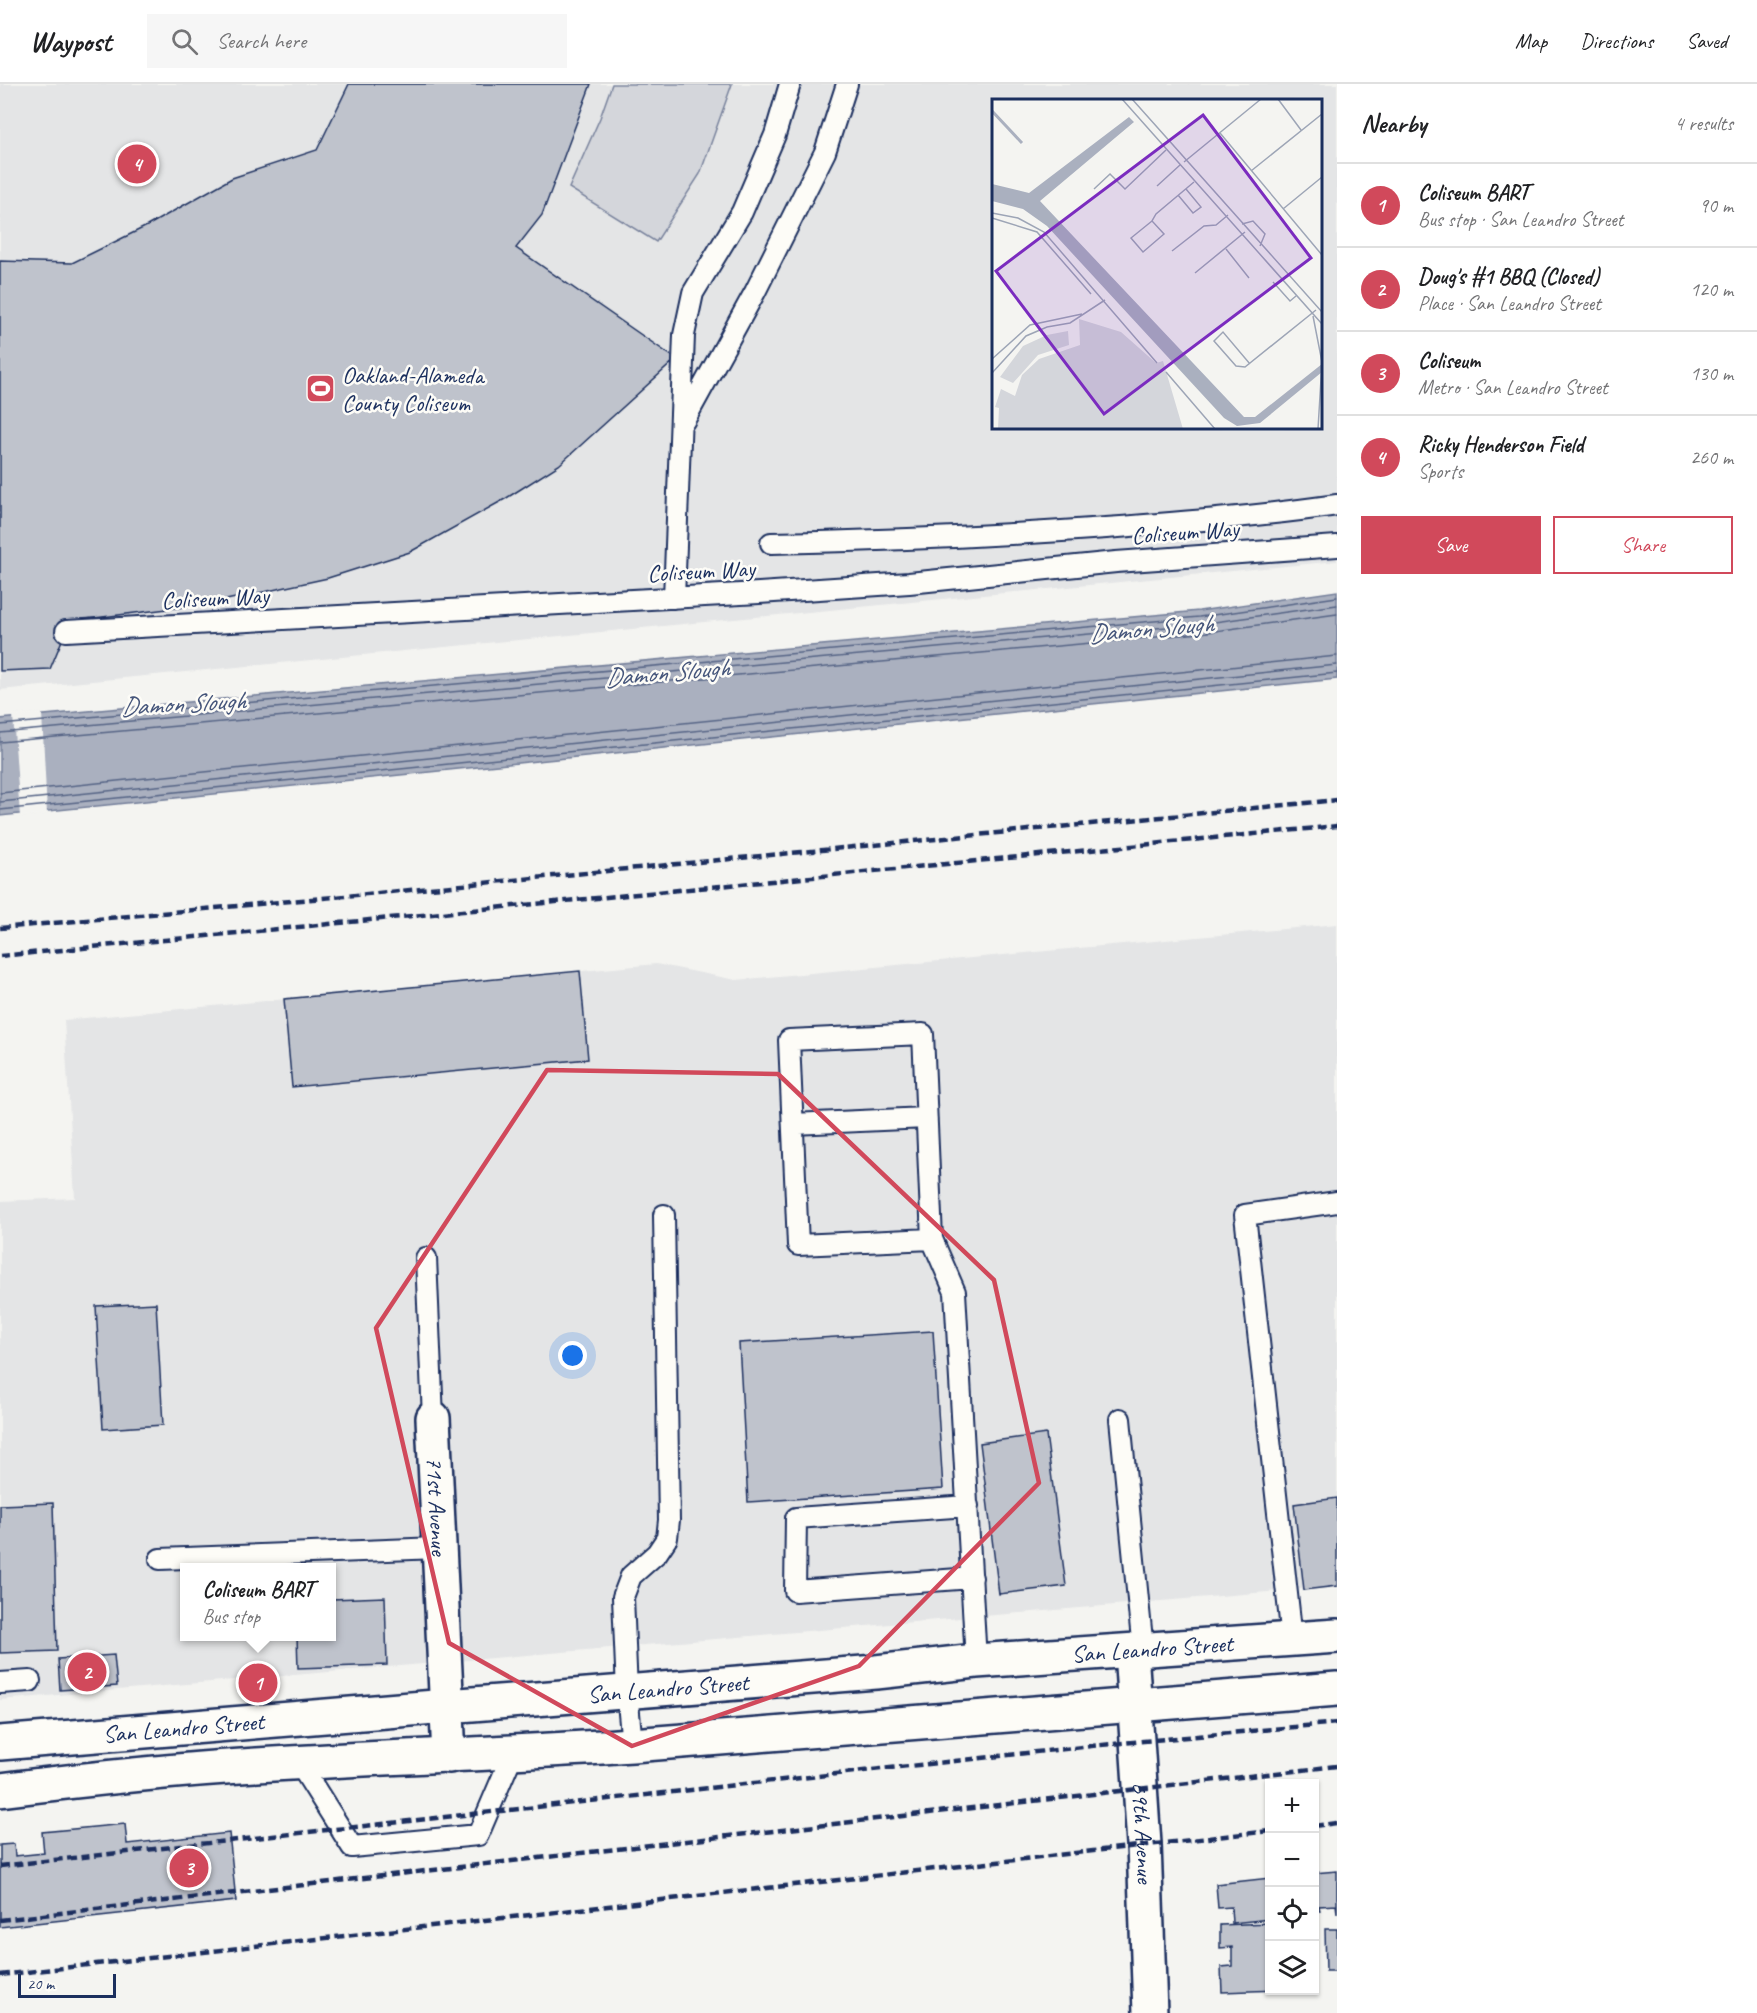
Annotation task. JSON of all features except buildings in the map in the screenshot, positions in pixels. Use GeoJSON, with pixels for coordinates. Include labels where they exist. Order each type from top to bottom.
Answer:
{"type":"FeatureCollection","features":[{"type":"Feature","properties":{"kind":"main road","name":"71st Avenue"},"geometry":{"type":"LineString","coordinates":[[433,1418],[449,1756]]}},
{"type":"Feature","properties":{"kind":"main road","name":"San Leandro Street"},"geometry":{"type":"LineString","coordinates":[[0,1743],[876,1672],[976,1661],[1337,1636]]}},
{"type":"Feature","properties":{"kind":"main road","name":"69th Avenue"},"geometry":{"type":"LineString","coordinates":[[1137,1651],[1137,1747],[1144,1845],[1150,2013]]}},
{"type":"Feature","properties":{"kind":"main road","name":"San Leandro Street"},"geometry":{"type":"LineString","coordinates":[[0,1790],[98,1779],[299,1762],[513,1753],[632,1745],[1337,1689]]}},
{"type":"Feature","properties":{"kind":"lane"},"geometry":{"type":"LineString","coordinates":[[674,598],[684,335],[693,293],[742,212],[775,135],[790,84]]}},
{"type":"Feature","properties":{"kind":"lane"},"geometry":{"type":"LineString","coordinates":[[681,425],[755,292],[825,152],[847,84]]}},
{"type":"Feature","properties":{"kind":"lane"},"geometry":{"type":"LineString","coordinates":[[771,543],[874,541],[1058,531],[1225,519],[1337,505]]}},
{"type":"Feature","properties":{"kind":"lane","name":"Coliseum Way"},"geometry":{"type":"LineString","coordinates":[[66,631],[909,583],[1116,562],[1337,546]]}},
{"type":"Feature","properties":{"kind":"lane"},"geometry":{"type":"LineString","coordinates":[[932,1239],[798,1245],[789,1040],[923,1034],[932,1239],[955,1292],[976,1661]]}},
{"type":"Feature","properties":{"kind":"lane"},"geometry":{"type":"LineString","coordinates":[[793,1124],[926,1118]]}},
{"type":"Feature","properties":{"kind":"lane"},"geometry":{"type":"LineString","coordinates":[[1292,1639],[1245,1215],[1337,1202]]}},
{"type":"Feature","properties":{"kind":"lane"},"geometry":{"type":"LineString","coordinates":[[632,1745],[623,1597],[631,1576],[657,1553],[667,1538],[669,1520],[664,1215]]}},
{"type":"Feature","properties":{"kind":"lane","name":"71st Avenue"},"geometry":{"type":"LineString","coordinates":[[426,1258],[433,1418]]}},
{"type":"Feature","properties":{"kind":"lane"},"geometry":{"type":"LineString","coordinates":[[1120,1419],[1137,1651]]}},
{"type":"Feature","properties":{"kind":"lane"},"geometry":{"type":"LineString","coordinates":[[968,1506],[796,1518],[795,1591],[972,1578]]}},
{"type":"Feature","properties":{"kind":"lane"},"geometry":{"type":"LineString","coordinates":[[160,1559],[438,1548]]}},
{"type":"Feature","properties":{"kind":"lane"},"geometry":{"type":"LineString","coordinates":[[0,1683],[30,1681]]}},
{"type":"Feature","properties":{"kind":"lane"},"geometry":{"type":"LineString","coordinates":[[299,1762],[352,1847],[478,1835],[513,1753]]}},
{"type":"Feature","properties":{"kind":"highlighted area"},"geometry":{"type":"Polygon","coordinates":[[[547,1070],[778,1074],[994,1280],[1039,1483],[859,1666],[632,1746],[449,1643],[376,1328],[547,1070]]]}},
{"type":"Feature","properties":{"kind":"shaded area"},"geometry":{"type":"Polygon","coordinates":[[[0,84],[1337,84],[1337,561],[0,690],[0,84]]]}},
{"type":"Feature","properties":{"kind":"shaded area"},"geometry":{"type":"Polygon","coordinates":[[[612,84],[732,84],[700,174],[656,242],[569,188],[600,118],[612,84]]]}},
{"type":"Feature","properties":{"kind":"shaded area"},"geometry":{"type":"Polygon","coordinates":[[[1337,924],[1337,1586],[0,1700],[0,1201],[75,1198],[64,1020],[656,964],[736,980],[1337,924]]]}},
{"type":"Feature","properties":{"kind":"water","name":"Damon Slough"},"geometry":{"type":"Polygon","coordinates":[[[1337,591],[1337,679],[0,816],[0,719],[1199,611],[1337,591]]]}},
{"type":"Feature","properties":{"kind":"pier"},"geometry":{"type":"Polygon","coordinates":[[[42,713],[47,814],[20,817],[13,715],[42,713]]]}},
{"type":"Feature","properties":{"kind":"railway"},"geometry":{"type":"LineString","coordinates":[[0,928],[1337,800]]}},
{"type":"Feature","properties":{"kind":"railway"},"geometry":{"type":"LineString","coordinates":[[0,956],[1337,826]]}},
{"type":"Feature","properties":{"kind":"railway"},"geometry":{"type":"LineString","coordinates":[[0,1866],[1091,1746],[1337,1723]]}},
{"type":"Feature","properties":{"kind":"railway"},"geometry":{"type":"LineString","coordinates":[[0,1920],[1337,1766]]}},
{"type":"Feature","properties":{"kind":"railway"},"geometry":{"type":"LineString","coordinates":[[1319,1825],[1337,1823]]}},
{"type":"Feature","properties":{"kind":"railway"},"geometry":{"type":"LineString","coordinates":[[0,1975],[1265,1832]]}},
{"type":"Feature","properties":{"kind":"place","name":"Ricky Henderson Field"},"geometry":{"type":"Point","coordinates":[137,164]}},
{"type":"Feature","properties":{"kind":"place","name":"Oakland-Alameda County Coliseum"},"geometry":{"type":"Point","coordinates":[321,389]}},
{"type":"Feature","properties":{"kind":"place","name":"Doug's #1 BBQ (Closed)"},"geometry":{"type":"Point","coordinates":[87,1672]}},
{"type":"Feature","properties":{"kind":"place","name":"Coliseum BART"},"geometry":{"type":"Point","coordinates":[258,1683]}},
{"type":"Feature","properties":{"kind":"place","name":"Coliseum"},"geometry":{"type":"Point","coordinates":[189,1868]}}]}
